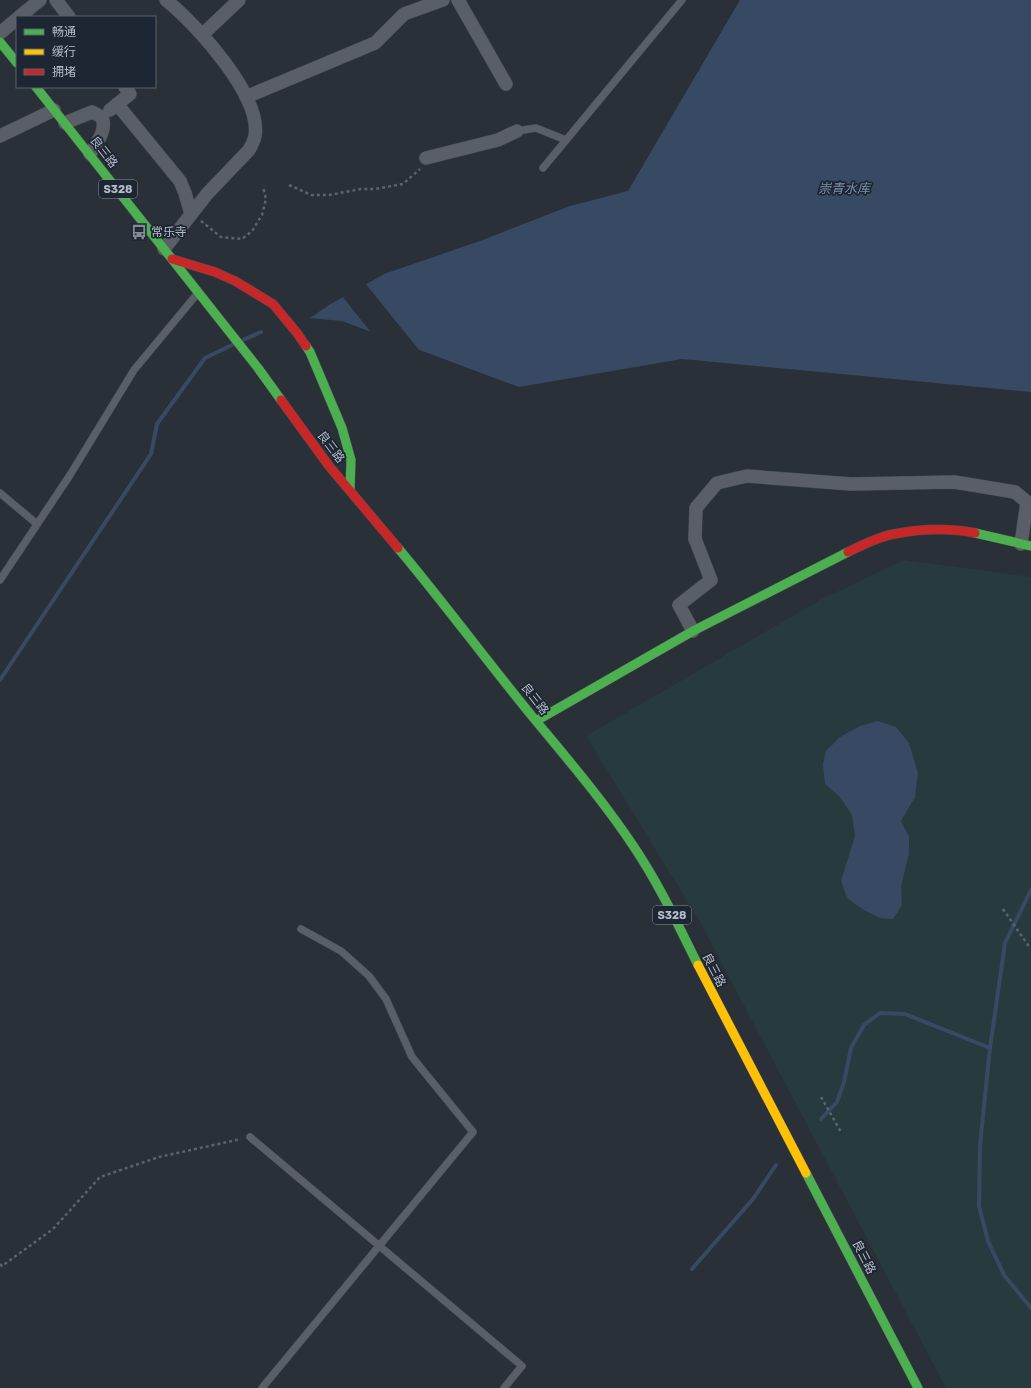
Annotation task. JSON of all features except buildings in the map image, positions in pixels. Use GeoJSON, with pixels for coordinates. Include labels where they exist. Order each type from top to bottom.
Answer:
{"type":"FeatureCollection","features":[{"type":"Feature","properties":{"kind":"main road"},"geometry":{"type":"LineString","coordinates":[[0,42],[16,62]]}},
{"type":"Feature","properties":{"kind":"main road","name":"良三路"},"geometry":{"type":"LineString","coordinates":[[44,90],[54,110],[258,368],[329,466],[428,583],[575,767],[635,848],[656,884],[918,1388]]}},
{"type":"Feature","properties":{"kind":"main road"},"geometry":{"type":"LineString","coordinates":[[168,254],[235,281],[273,304],[297,333],[310,352],[342,428],[351,460],[350,490]]}},
{"type":"Feature","properties":{"kind":"main road"},"geometry":{"type":"LineString","coordinates":[[536,720],[693,631],[856,548],[893,534],[927,530],[964,531],[1026,545]]}},
{"type":"Feature","properties":{"kind":"street"},"geometry":{"type":"LineString","coordinates":[[20,16],[40,0]]}},
{"type":"Feature","properties":{"kind":"street"},"geometry":{"type":"LineString","coordinates":[[56,0],[68,16]]}},
{"type":"Feature","properties":{"kind":"street"},"geometry":{"type":"LineString","coordinates":[[166,0],[202,35],[229,68],[251,107],[254,117],[255,135],[253,144],[249,150],[207,194],[191,214],[168,254]]}},
{"type":"Feature","properties":{"kind":"street"},"geometry":{"type":"LineString","coordinates":[[202,35],[239,0]]}},
{"type":"Feature","properties":{"kind":"street"},"geometry":{"type":"LineString","coordinates":[[246,97],[375,43],[404,14],[443,0]]}},
{"type":"Feature","properties":{"kind":"street"},"geometry":{"type":"LineString","coordinates":[[458,0],[506,84]]}},
{"type":"Feature","properties":{"kind":"street"},"geometry":{"type":"LineString","coordinates":[[0,33],[16,20]]}},
{"type":"Feature","properties":{"kind":"street"},"geometry":{"type":"LineString","coordinates":[[102,116],[130,94],[126,88]]}},
{"type":"Feature","properties":{"kind":"street"},"geometry":{"type":"LineString","coordinates":[[117,104],[180,182],[191,214]]}},
{"type":"Feature","properties":{"kind":"street"},"geometry":{"type":"LineString","coordinates":[[0,136],[54,110]]}},
{"type":"Feature","properties":{"kind":"street"},"geometry":{"type":"LineString","coordinates":[[65,123],[92,112],[102,116]]}},
{"type":"Feature","properties":{"kind":"street"},"geometry":{"type":"LineString","coordinates":[[90,154],[102,133],[102,116]]}},
{"type":"Feature","properties":{"kind":"street"},"geometry":{"type":"LineString","coordinates":[[426,158],[498,140],[517,131]]}},
{"type":"Feature","properties":{"kind":"street"},"geometry":{"type":"LineString","coordinates":[[693,631],[679,605],[711,580],[694,539],[696,508],[717,483],[747,476],[851,484],[954,482],[1015,492],[1027,502],[1026,545]]}},
{"type":"Feature","properties":{"kind":"lane"},"geometry":{"type":"LineString","coordinates":[[543,168],[682,0]]}},
{"type":"Feature","properties":{"kind":"lane"},"geometry":{"type":"LineString","coordinates":[[517,131],[536,128],[566,140]]}},
{"type":"Feature","properties":{"kind":"lane"},"geometry":{"type":"LineString","coordinates":[[0,580],[70,475],[134,370],[198,292]]}},
{"type":"Feature","properties":{"kind":"lane"},"geometry":{"type":"LineString","coordinates":[[0,493],[37,524]]}},
{"type":"Feature","properties":{"kind":"lane"},"geometry":{"type":"LineString","coordinates":[[262,1388],[473,1132],[412,1056],[386,999],[369,976],[341,951],[301,929]]}},
{"type":"Feature","properties":{"kind":"lane"},"geometry":{"type":"LineString","coordinates":[[250,1137],[522,1366],[504,1388]]}},
{"type":"Feature","properties":{"kind":"path"},"geometry":{"type":"LineString","coordinates":[[289,185],[311,195],[329,195],[361,189],[375,189],[403,184],[420,170],[426,158]]}},
{"type":"Feature","properties":{"kind":"path"},"geometry":{"type":"LineString","coordinates":[[191,214],[221,237],[242,239],[252,231],[262,215],[266,199],[263,188]]}},
{"type":"Feature","properties":{"kind":"path"},"geometry":{"type":"LineString","coordinates":[[1003,910],[1030,948]]}},
{"type":"Feature","properties":{"kind":"path"},"geometry":{"type":"LineString","coordinates":[[821,1097],[841,1132]]}},
{"type":"Feature","properties":{"kind":"path"},"geometry":{"type":"LineString","coordinates":[[0,1264],[2,1266],[53,1229],[100,1177],[159,1157],[250,1137]]}},
{"type":"Feature","properties":{"kind":"green space"},"geometry":{"type":"Polygon","coordinates":[[[904,560],[1031,577],[1031,1388],[946,1388],[700,922],[586,736],[820,600],[904,560]]]}},
{"type":"Feature","properties":{"kind":"water","name":"崇青水库"},"geometry":{"type":"Polygon","coordinates":[[[740,0],[1031,0],[1031,392],[682,359],[519,387],[342,321],[310,318],[329,305],[384,274],[480,241],[570,206],[628,191],[740,0]]]}},
{"type":"Feature","properties":{"kind":"water"},"geometry":{"type":"Polygon","coordinates":[[[878,721],[896,727],[909,743],[918,773],[915,797],[901,821],[909,837],[909,854],[901,886],[902,905],[893,919],[880,918],[862,909],[847,898],[841,881],[855,836],[852,815],[839,796],[825,784],[823,764],[826,751],[840,737],[860,726],[878,721]]]}},
{"type":"Feature","properties":{"kind":"pier"},"geometry":{"type":"Polygon","coordinates":[[[365,283],[419,350],[417,351],[373,335],[342,296],[365,283]]]}},
{"type":"Feature","properties":{"kind":"waterway"},"geometry":{"type":"LineString","coordinates":[[243,340],[261,332]]}},
{"type":"Feature","properties":{"kind":"waterway"},"geometry":{"type":"LineString","coordinates":[[0,680],[151,454],[157,424],[205,358],[232,345]]}},
{"type":"Feature","properties":{"kind":"waterway"},"geometry":{"type":"LineString","coordinates":[[1031,890],[1005,943],[990,1048],[980,1145],[979,1206],[988,1241],[1004,1275],[1031,1308]]}},
{"type":"Feature","properties":{"kind":"waterway"},"geometry":{"type":"LineString","coordinates":[[821,1119],[837,1102],[844,1082],[851,1048],[864,1025],[880,1013],[905,1014],[990,1048]]}},
{"type":"Feature","properties":{"kind":"waterway"},"geometry":{"type":"LineString","coordinates":[[692,1269],[753,1199],[776,1165]]}},
{"type":"Feature","properties":{"kind":"traffic: fast"},"geometry":{"type":"LineString","coordinates":[[0,42],[16,62]]}},
{"type":"Feature","properties":{"kind":"traffic: fast"},"geometry":{"type":"LineString","coordinates":[[37,88],[258,368],[281,400]]}},
{"type":"Feature","properties":{"kind":"traffic: fast"},"geometry":{"type":"LineString","coordinates":[[306,346],[310,352],[342,428],[351,460],[350,490]]}},
{"type":"Feature","properties":{"kind":"traffic: fast"},"geometry":{"type":"LineString","coordinates":[[975,533],[1031,546]]}},
{"type":"Feature","properties":{"kind":"traffic: fast"},"geometry":{"type":"LineString","coordinates":[[398,548],[587,783],[623,831],[660,890],[698,965]]}},
{"type":"Feature","properties":{"kind":"traffic: fast"},"geometry":{"type":"LineString","coordinates":[[536,721],[693,631],[848,552]]}},
{"type":"Feature","properties":{"kind":"traffic: fast"},"geometry":{"type":"LineString","coordinates":[[806,1173],[918,1388]]}},
{"type":"Feature","properties":{"kind":"traffic: slow"},"geometry":{"type":"LineString","coordinates":[[698,965],[806,1173]]}},
{"type":"Feature","properties":{"kind":"traffic: jam"},"geometry":{"type":"LineString","coordinates":[[172,259],[215,272],[235,281],[273,304],[306,346]]}},
{"type":"Feature","properties":{"kind":"traffic: jam"},"geometry":{"type":"LineString","coordinates":[[281,400],[329,466],[398,548]]}},
{"type":"Feature","properties":{"kind":"traffic: jam"},"geometry":{"type":"LineString","coordinates":[[848,552],[883,537],[904,532],[945,530],[975,533]]}},
{"type":"Feature","properties":{"kind":"place","name":"常乐寺"},"geometry":{"type":"Point","coordinates":[139,232]}}]}
